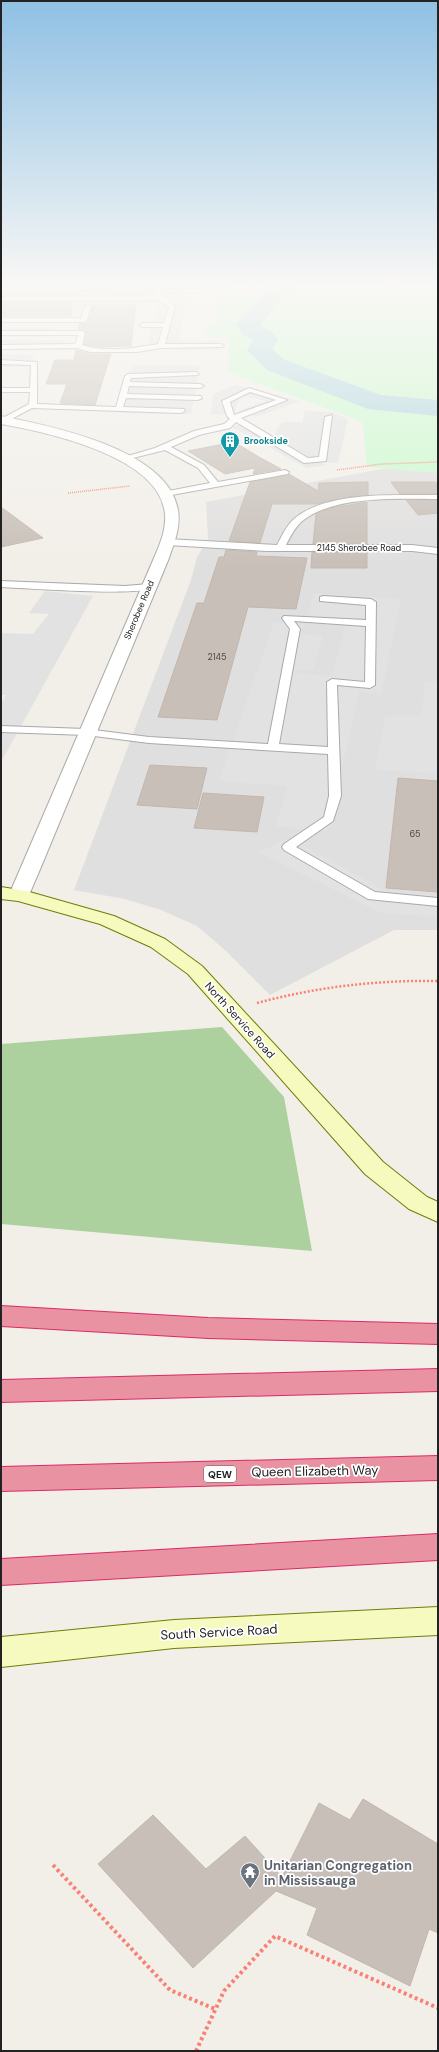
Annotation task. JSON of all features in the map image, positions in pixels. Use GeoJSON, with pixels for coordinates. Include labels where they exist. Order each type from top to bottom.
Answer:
{"type":"FeatureCollection","features":[{"type":"Feature","properties":{"kind":"highway"},"geometry":{"type":"LineString","coordinates":[[1,1316],[208,1328],[438,1334]]}},
{"type":"Feature","properties":{"kind":"highway"},"geometry":{"type":"LineString","coordinates":[[1,1391],[438,1380]]}},
{"type":"Feature","properties":{"kind":"highway","name":"Queen Elizabeth Way"},"geometry":{"type":"LineString","coordinates":[[1,1479],[438,1468]]}},
{"type":"Feature","properties":{"kind":"highway"},"geometry":{"type":"LineString","coordinates":[[1,1572],[438,1547]]}},
{"type":"Feature","properties":{"kind":"street","name":"Sherobee Road"},"geometry":{"type":"LineString","coordinates":[[3,420],[63,434],[105,448],[125,458],[157,480],[166,494],[173,513],[172,527],[149,587],[86,732],[10,894]]}},
{"type":"Feature","properties":{"kind":"street","name":"North Service Road"},"geometry":{"type":"LineString","coordinates":[[10,894],[107,920],[158,943],[195,970],[374,1168],[418,1203],[438,1214]]}},
{"type":"Feature","properties":{"kind":"street","name":"South Service Road"},"geometry":{"type":"LineString","coordinates":[[1,1652],[174,1634],[438,1621]]}},
{"type":"Feature","properties":{"kind":"lane"},"geometry":{"type":"LineString","coordinates":[[3,420],[33,405],[34,379]]}},
{"type":"Feature","properties":{"kind":"lane"},"geometry":{"type":"LineString","coordinates":[[119,409],[127,379]]}},
{"type":"Feature","properties":{"kind":"lane"},"geometry":{"type":"LineString","coordinates":[[126,384],[200,386]]}},
{"type":"Feature","properties":{"kind":"lane"},"geometry":{"type":"LineString","coordinates":[[1,390],[33,390]]}},
{"type":"Feature","properties":{"kind":"lane"},"geometry":{"type":"LineString","coordinates":[[125,458],[164,447],[198,433],[227,426],[235,418],[283,400],[249,390],[226,401],[231,416],[235,418],[307,461],[323,459],[329,417]]}},
{"type":"Feature","properties":{"kind":"lane"},"geometry":{"type":"LineString","coordinates":[[123,396],[198,398]]}},
{"type":"Feature","properties":{"kind":"lane"},"geometry":{"type":"LineString","coordinates":[[30,406],[181,411]]}},
{"type":"Feature","properties":{"kind":"lane"},"geometry":{"type":"LineString","coordinates":[[164,447],[205,468],[212,477],[215,486]]}},
{"type":"Feature","properties":{"kind":"lane"},"geometry":{"type":"LineString","coordinates":[[166,494],[285,472]]}},
{"type":"Feature","properties":{"kind":"lane"},"geometry":{"type":"LineString","coordinates":[[280,548],[290,528],[312,511],[362,499],[438,497]]}},
{"type":"Feature","properties":{"kind":"lane","name":"2145 Sherobee Road"},"geometry":{"type":"LineString","coordinates":[[167,542],[280,548],[412,548],[438,551]]}},
{"type":"Feature","properties":{"kind":"lane"},"geometry":{"type":"LineString","coordinates":[[1,584],[125,589],[149,587]]}},
{"type":"Feature","properties":{"kind":"lane"},"geometry":{"type":"LineString","coordinates":[[323,599],[371,602],[370,685],[332,682],[335,796],[329,819],[288,847],[372,896],[438,902]]}},
{"type":"Feature","properties":{"kind":"lane"},"geometry":{"type":"LineString","coordinates":[[273,747],[295,629],[287,618],[371,623]]}},
{"type":"Feature","properties":{"kind":"lane"},"geometry":{"type":"LineString","coordinates":[[1,729],[86,732],[148,740],[334,751]]}},
{"type":"Feature","properties":{"kind":"path"},"geometry":{"type":"LineString","coordinates":[[68,493],[132,486]]}},
{"type":"Feature","properties":{"kind":"path"},"geometry":{"type":"LineString","coordinates":[[231,1011],[299,991],[346,983],[390,979],[438,981]]}},
{"type":"Feature","properties":{"kind":"path"},"geometry":{"type":"LineString","coordinates":[[53,1865],[170,1990],[215,2009]]}},
{"type":"Feature","properties":{"kind":"path"},"geometry":{"type":"LineString","coordinates":[[196,2051],[224,1991],[275,1936],[438,2008]]}},
{"type":"Feature","properties":{"kind":"shaded area"},"geometry":{"type":"Polygon","coordinates":[[[129,379],[198,379],[191,414],[119,413],[129,379]]]}},
{"type":"Feature","properties":{"kind":"shaded area"},"geometry":{"type":"Polygon","coordinates":[[[236,385],[300,401],[256,417],[238,411],[266,401],[241,395],[234,414],[211,415],[213,394],[236,385]]]}},
{"type":"Feature","properties":{"kind":"shaded area"},"geometry":{"type":"Polygon","coordinates":[[[305,411],[332,412],[348,419],[338,463],[321,462],[326,465],[307,468],[230,426],[251,423],[273,437],[282,422],[302,422],[305,411]]]}},
{"type":"Feature","properties":{"kind":"shaded area"},"geometry":{"type":"Polygon","coordinates":[[[438,466],[438,930],[394,930],[270,995],[226,951],[197,926],[161,910],[125,899],[74,890],[191,580],[197,557],[208,539],[206,502],[392,467],[438,466]]]}},
{"type":"Feature","properties":{"kind":"shaded area"},"geometry":{"type":"Polygon","coordinates":[[[45,591],[93,596],[1,762],[1,704],[6,695],[1,695],[1,633],[33,634],[49,614],[29,613],[45,591]]]}},
{"type":"Feature","properties":{"kind":"shaded area"},"geometry":{"type":"Polygon","coordinates":[[[314,593],[401,599],[381,694],[359,692],[328,831],[276,826],[287,786],[219,781],[274,622],[304,624],[301,634],[323,636],[313,670],[298,669],[296,673],[332,676],[346,624],[306,621],[314,593]]]}},
{"type":"Feature","properties":{"kind":"shaded area"},"geometry":{"type":"Polygon","coordinates":[[[425,681],[438,682],[438,773],[375,770],[385,716],[422,715],[425,681]]]}},
{"type":"Feature","properties":{"kind":"shaded area"},"geometry":{"type":"Polygon","coordinates":[[[289,838],[388,892],[438,896],[438,917],[381,913],[258,852],[289,838]]]}},
{"type":"Feature","properties":{"kind":"green space"},"geometry":{"type":"Polygon","coordinates":[[[246,379],[438,379],[438,473],[367,467],[363,422],[246,379]]]}},
{"type":"Feature","properties":{"kind":"green space"},"geometry":{"type":"Polygon","coordinates":[[[222,1027],[284,1097],[312,1251],[1,1224],[1,1044],[222,1027]]]}},
{"type":"Feature","properties":{"kind":"building"},"geometry":{"type":"Polygon","coordinates":[[[48,379],[103,379],[95,405],[60,403],[67,384],[46,384],[48,379]]]}},
{"type":"Feature","properties":{"kind":"building","name":"Brookside"},"geometry":{"type":"Polygon","coordinates":[[[234,442],[281,469],[253,474],[255,468],[225,474],[188,451],[234,442]]]}},
{"type":"Feature","properties":{"kind":"building"},"geometry":{"type":"Polygon","coordinates":[[[289,474],[318,491],[319,483],[368,482],[368,495],[347,497],[317,504],[272,504],[260,543],[229,541],[250,482],[289,474]]]}},
{"type":"Feature","properties":{"kind":"building"},"geometry":{"type":"Polygon","coordinates":[[[391,482],[438,483],[438,494],[400,494],[391,482]]]}},
{"type":"Feature","properties":{"kind":"building"},"geometry":{"type":"Polygon","coordinates":[[[406,500],[438,500],[438,513],[418,515],[406,500]]]}},
{"type":"Feature","properties":{"kind":"building"},"geometry":{"type":"Polygon","coordinates":[[[367,502],[367,544],[313,544],[316,514],[330,508],[367,502]]]}},
{"type":"Feature","properties":{"kind":"building"},"geometry":{"type":"Polygon","coordinates":[[[1,507],[43,538],[1,547],[1,507]]]}},
{"type":"Feature","properties":{"kind":"building"},"geometry":{"type":"Polygon","coordinates":[[[226,550],[257,552],[256,556],[307,558],[296,609],[248,607],[217,720],[158,717],[197,603],[204,603],[219,557],[224,557],[226,550]]]}},
{"type":"Feature","properties":{"kind":"building"},"geometry":{"type":"Polygon","coordinates":[[[312,552],[367,552],[367,568],[311,568],[312,552]]]}},
{"type":"Feature","properties":{"kind":"building"},"geometry":{"type":"Polygon","coordinates":[[[150,765],[207,768],[197,809],[137,805],[150,765]]]}},
{"type":"Feature","properties":{"kind":"building"},"geometry":{"type":"Polygon","coordinates":[[[398,778],[438,781],[438,892],[386,888],[398,778]]]}},
{"type":"Feature","properties":{"kind":"building"},"geometry":{"type":"Polygon","coordinates":[[[203,793],[264,797],[257,832],[194,828],[203,793]]]}},
{"type":"Feature","properties":{"kind":"building"},"geometry":{"type":"Polygon","coordinates":[[[363,1799],[438,1844],[438,1933],[429,1929],[410,1986],[307,1935],[317,1908],[276,1891],[193,1968],[98,1864],[153,1815],[206,1869],[245,1836],[282,1877],[319,1803],[350,1820],[363,1799]]]}},
{"type":"Feature","properties":{"kind":"waterway"},"geometry":{"type":"LineString","coordinates":[[313,379],[377,403],[438,408]]}},
{"type":"Feature","properties":{"kind":"place","name":"Brookside"},"geometry":{"type":"Point","coordinates":[230,458]}},
{"type":"Feature","properties":{"kind":"place","name":"Unitarian Congregation in Mississauga"},"geometry":{"type":"Point","coordinates":[250,1889]}}]}
